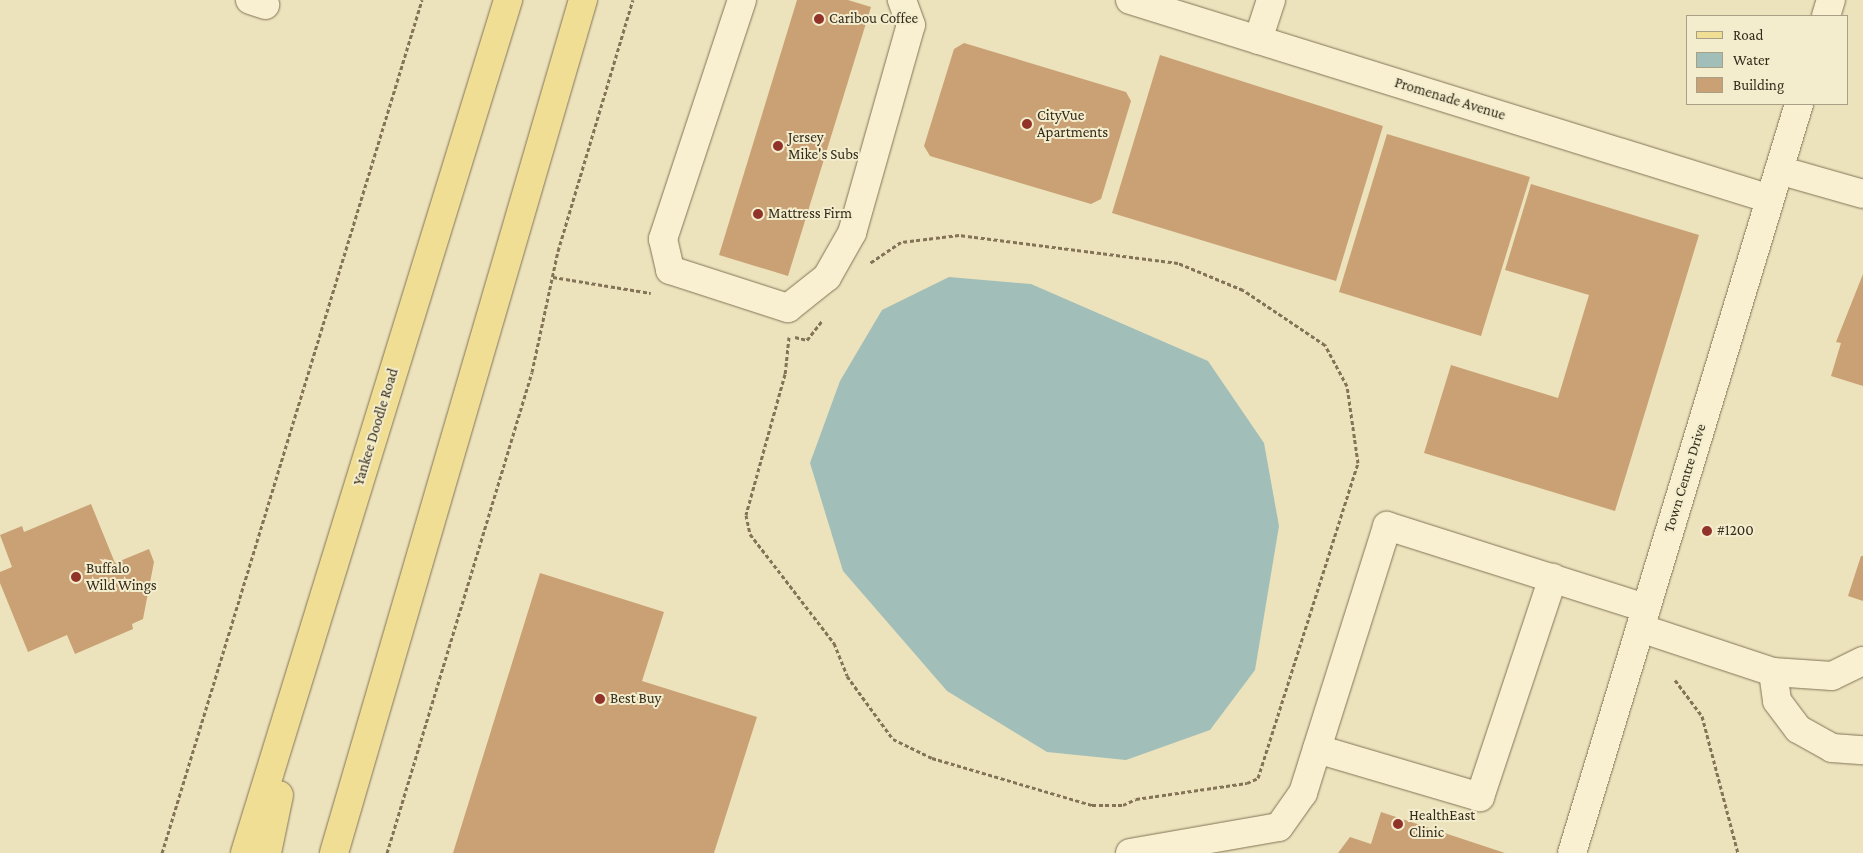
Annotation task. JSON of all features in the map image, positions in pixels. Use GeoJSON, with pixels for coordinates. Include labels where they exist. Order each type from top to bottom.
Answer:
{"type":"FeatureCollection","features":[{"type":"Feature","properties":{"kind":"main road","name":"Yankee Doodle Road"},"geometry":{"type":"LineString","coordinates":[[245,853],[508,0]]}},
{"type":"Feature","properties":{"kind":"main road"},"geometry":{"type":"LineString","coordinates":[[334,853],[583,0]]}},
{"type":"Feature","properties":{"kind":"main road"},"geometry":{"type":"LineString","coordinates":[[267,853],[313,632]]}},
{"type":"Feature","properties":{"kind":"street"},"geometry":{"type":"LineString","coordinates":[[742,0],[663,239],[670,270],[788,308],[827,277],[852,233],[911,25],[902,0]]}},
{"type":"Feature","properties":{"kind":"street","name":"Promenade Avenue"},"geometry":{"type":"LineString","coordinates":[[1130,0],[1770,199]]}},
{"type":"Feature","properties":{"kind":"street"},"geometry":{"type":"LineString","coordinates":[[1258,40],[1271,0]]}},
{"type":"Feature","properties":{"kind":"street"},"geometry":{"type":"LineString","coordinates":[[1826,15],[1831,0]]}},
{"type":"Feature","properties":{"kind":"street","name":"Town Centre Drive"},"geometry":{"type":"LineString","coordinates":[[1572,853],[1799,105]]}},
{"type":"Feature","properties":{"kind":"street"},"geometry":{"type":"LineString","coordinates":[[1779,170],[1863,194]]}},
{"type":"Feature","properties":{"kind":"street"},"geometry":{"type":"LineString","coordinates":[[1130,853],[1279,827],[1303,793],[1388,526],[1554,578],[1772,672],[1832,676],[1863,661]]}},
{"type":"Feature","properties":{"kind":"street"},"geometry":{"type":"LineString","coordinates":[[1317,749],[1480,797],[1554,578]]}},
{"type":"Feature","properties":{"kind":"street"},"geometry":{"type":"LineString","coordinates":[[1772,672],[1777,701],[1798,728],[1832,748],[1863,750]]}},
{"type":"Feature","properties":{"kind":"path"},"geometry":{"type":"LineString","coordinates":[[162,853],[422,0]]}},
{"type":"Feature","properties":{"kind":"path"},"geometry":{"type":"LineString","coordinates":[[387,853],[529,381],[553,277],[633,0]]}},
{"type":"Feature","properties":{"kind":"path"},"geometry":{"type":"LineString","coordinates":[[788,334],[785,374],[746,515],[750,534],[834,643],[862,699],[893,739],[932,758],[1092,805],[1123,805],[1136,799],[1248,783],[1258,778],[1358,463],[1347,386],[1325,345],[1243,290],[1178,263],[959,235],[901,242],[866,268]]}},
{"type":"Feature","properties":{"kind":"path"},"geometry":{"type":"LineString","coordinates":[[553,277],[659,294]]}},
{"type":"Feature","properties":{"kind":"path"},"geometry":{"type":"LineString","coordinates":[[779,331],[807,340],[828,313]]}},
{"type":"Feature","properties":{"kind":"path"},"geometry":{"type":"LineString","coordinates":[[1675,680],[1702,716],[1738,853]]}},
{"type":"Feature","properties":{"kind":"water"},"geometry":{"type":"Polygon","coordinates":[[[949,277],[1031,284],[1208,361],[1264,443],[1279,526],[1255,670],[1210,730],[1126,760],[1047,752],[947,691],[843,571],[810,463],[840,381],[882,310],[949,277]]]}},
{"type":"Feature","properties":{"kind":"building"},"geometry":{"type":"Polygon","coordinates":[[[797,0],[848,0],[871,7],[788,276],[719,255],[797,0]]]}},
{"type":"Feature","properties":{"kind":"building","name":"CityVue Apartments"},"geometry":{"type":"Polygon","coordinates":[[[964,43],[1126,92],[1131,101],[1101,199],[1091,204],[930,156],[924,146],[954,49],[964,43]]]}},
{"type":"Feature","properties":{"kind":"building"},"geometry":{"type":"Polygon","coordinates":[[[1160,55],[1383,126],[1336,281],[1112,213],[1160,55]]]}},
{"type":"Feature","properties":{"kind":"building"},"geometry":{"type":"Polygon","coordinates":[[[1387,134],[1530,177],[1481,336],[1339,292],[1387,134]]]}},
{"type":"Feature","properties":{"kind":"building"},"geometry":{"type":"Polygon","coordinates":[[[1531,184],[1699,235],[1615,511],[1424,453],[1451,365],[1558,398],[1589,295],[1505,270],[1531,184]]]}},
{"type":"Feature","properties":{"kind":"building"},"geometry":{"type":"Polygon","coordinates":[[[1863,274],[1863,386],[1831,376],[1841,343],[1836,342],[1863,274]]]}},
{"type":"Feature","properties":{"kind":"building","name":"Buffalo Wild Wings"},"geometry":{"type":"Polygon","coordinates":[[[91,504],[115,563],[149,549],[154,562],[143,619],[132,624],[133,629],[75,654],[67,635],[28,652],[0,583],[0,572],[12,567],[0,535],[22,526],[24,532],[91,504]]]}},
{"type":"Feature","properties":{"kind":"building"},"geometry":{"type":"Polygon","coordinates":[[[1861,556],[1863,556],[1863,601],[1848,596],[1861,556]]]}},
{"type":"Feature","properties":{"kind":"building","name":"Best Buy"},"geometry":{"type":"Polygon","coordinates":[[[540,573],[664,612],[642,681],[757,717],[714,853],[453,853],[540,573]]]}},
{"type":"Feature","properties":{"kind":"building","name":"HealthEast Clinic"},"geometry":{"type":"Polygon","coordinates":[[[1381,812],[1505,853],[1338,853],[1350,837],[1371,844],[1381,812]]]}},
{"type":"Feature","properties":{"kind":"place","name":"Caribou Coffee"},"geometry":{"type":"Point","coordinates":[819,19]}},
{"type":"Feature","properties":{"kind":"place","name":"CityVue Apartments"},"geometry":{"type":"Point","coordinates":[1027,124]}},
{"type":"Feature","properties":{"kind":"place","name":"Jersey Mike's Subs"},"geometry":{"type":"Point","coordinates":[778,146]}},
{"type":"Feature","properties":{"kind":"place","name":"Mattress Firm"},"geometry":{"type":"Point","coordinates":[758,214]}},
{"type":"Feature","properties":{"kind":"place","name":"#1200"},"geometry":{"type":"Point","coordinates":[1707,531]}},
{"type":"Feature","properties":{"kind":"place","name":"Buffalo Wild Wings"},"geometry":{"type":"Point","coordinates":[76,577]}},
{"type":"Feature","properties":{"kind":"place","name":"Best Buy"},"geometry":{"type":"Point","coordinates":[600,699]}},
{"type":"Feature","properties":{"kind":"place","name":"HealthEast Clinic"},"geometry":{"type":"Point","coordinates":[1398,824]}}]}
